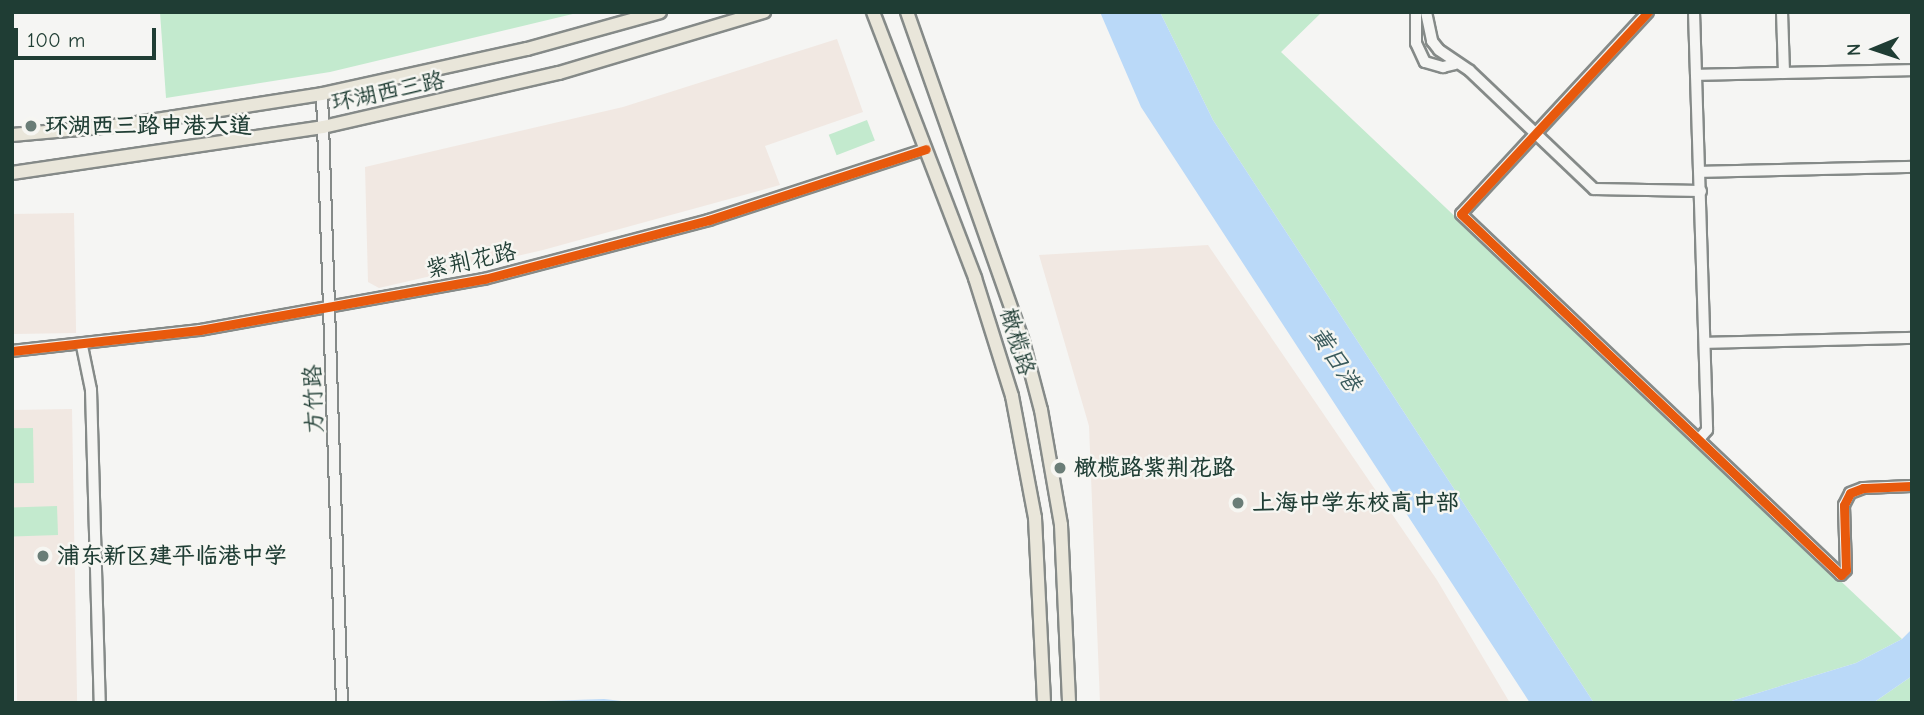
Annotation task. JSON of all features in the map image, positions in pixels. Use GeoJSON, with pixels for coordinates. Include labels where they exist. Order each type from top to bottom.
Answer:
{"type":"FeatureCollection","features":[{"type":"Feature","properties":{"kind":"main road","name":"环湖西三路"},"geometry":{"type":"LineString","coordinates":[[12,135],[124,125],[322,94],[527,49],[660,12]]}},
{"type":"Feature","properties":{"kind":"main road","name":"环湖西三路"},"geometry":{"type":"LineString","coordinates":[[12,173],[323,127],[559,73],[764,12]]}},
{"type":"Feature","properties":{"kind":"main road","name":"橄榄路"},"geometry":{"type":"LineString","coordinates":[[873,12],[998,347],[1026,456],[1035,518],[1044,703]]}},
{"type":"Feature","properties":{"kind":"main road","name":"橄榄路"},"geometry":{"type":"LineString","coordinates":[[907,12],[1023,342],[1041,410],[1061,525],[1069,703]]}},
{"type":"Feature","properties":{"kind":"street"},"geometry":{"type":"LineString","coordinates":[[1416,12],[1416,43],[1425,62],[1443,67],[1455,64]]}},
{"type":"Feature","properties":{"kind":"street"},"geometry":{"type":"LineString","coordinates":[[1426,12],[1432,41],[1455,64],[1471,71],[1534,134],[1602,192],[1700,191]]}},
{"type":"Feature","properties":{"kind":"street"},"geometry":{"type":"LineString","coordinates":[[1647,12],[1461,214],[1700,438],[1841,575],[1846,570],[1846,498],[1863,488],[1912,486]]}},
{"type":"Feature","properties":{"kind":"street"},"geometry":{"type":"LineString","coordinates":[[1694,12],[1707,430],[1700,438]]}},
{"type":"Feature","properties":{"kind":"street"},"geometry":{"type":"LineString","coordinates":[[1782,12],[1784,73]]}},
{"type":"Feature","properties":{"kind":"street"},"geometry":{"type":"LineString","coordinates":[[1696,75],[1912,70]]}},
{"type":"Feature","properties":{"kind":"street","name":"方竹路"},"geometry":{"type":"LineString","coordinates":[[322,94],[342,700]]}},
{"type":"Feature","properties":{"kind":"street","name":"紫荆花路"},"geometry":{"type":"LineString","coordinates":[[12,351],[82,346],[331,310],[609,247],[709,220],[926,149]]}},
{"type":"Feature","properties":{"kind":"street"},"geometry":{"type":"LineString","coordinates":[[1700,172],[1912,166]]}},
{"type":"Feature","properties":{"kind":"street"},"geometry":{"type":"LineString","coordinates":[[1705,343],[1912,338]]}},
{"type":"Feature","properties":{"kind":"street"},"geometry":{"type":"LineString","coordinates":[[82,346],[91,390],[100,703]]}},
{"type":"Feature","properties":{"kind":"shaded area"},"geometry":{"type":"Polygon","coordinates":[[[837,39],[863,112],[765,146],[780,185],[543,250],[379,288],[368,282],[365,167],[623,107],[837,39]]]}},
{"type":"Feature","properties":{"kind":"shaded area"},"geometry":{"type":"Polygon","coordinates":[[[74,213],[76,333],[14,334],[12,214],[74,213]]]}},
{"type":"Feature","properties":{"kind":"shaded area","name":"上海中学东校高中部"},"geometry":{"type":"Polygon","coordinates":[[[1208,245],[1437,580],[1510,703],[1100,703],[1089,426],[1039,255],[1208,245]]]}},
{"type":"Feature","properties":{"kind":"shaded area","name":"浦东新区建平临港中学"},"geometry":{"type":"Polygon","coordinates":[[[72,409],[77,701],[17,702],[12,410],[72,409]]]}},
{"type":"Feature","properties":{"kind":"green space"},"geometry":{"type":"Polygon","coordinates":[[[160,12],[581,12],[330,72],[166,98],[160,12]]]}},
{"type":"Feature","properties":{"kind":"green space"},"geometry":{"type":"Polygon","coordinates":[[[1160,12],[1322,12],[1281,52],[1902,639],[1856,663],[1725,703],[1594,703],[1213,120],[1160,12]]]}},
{"type":"Feature","properties":{"kind":"green space"},"geometry":{"type":"Polygon","coordinates":[[[867,120],[875,141],[837,155],[829,135],[867,120]]]}},
{"type":"Feature","properties":{"kind":"green space"},"geometry":{"type":"Polygon","coordinates":[[[12,428],[33,428],[34,483],[13,483],[12,428]]]}},
{"type":"Feature","properties":{"kind":"green space"},"geometry":{"type":"Polygon","coordinates":[[[57,506],[58,535],[13,537],[12,508],[57,506]]]}},
{"type":"Feature","properties":{"kind":"green space"},"geometry":{"type":"Polygon","coordinates":[[[1912,676],[1912,703],[1873,703],[1912,676]]]}},
{"type":"Feature","properties":{"kind":"water","name":"黄日港"},"geometry":{"type":"Polygon","coordinates":[[[1100,12],[1160,12],[1213,120],[1594,703],[1530,703],[1141,107],[1100,12]]]}},
{"type":"Feature","properties":{"kind":"water"},"geometry":{"type":"Polygon","coordinates":[[[1912,629],[1912,676],[1873,703],[1725,703],[1856,663],[1902,639],[1912,629]]]}},
{"type":"Feature","properties":{"kind":"water"},"geometry":{"type":"Polygon","coordinates":[[[604,699],[639,703],[483,703],[604,699]]]}},
{"type":"Feature","properties":{"kind":"cycle path"},"geometry":{"type":"LineString","coordinates":[[1648,12],[1461,214],[1841,575],[1846,570],[1844,505],[1850,493],[1863,488],[1912,486]]}},
{"type":"Feature","properties":{"kind":"cycle path"},"geometry":{"type":"LineString","coordinates":[[12,351],[200,330],[484,279],[709,220],[926,149]]}},
{"type":"Feature","properties":{"kind":"place","name":"环湖西三路申港大道"},"geometry":{"type":"Point","coordinates":[31,126]}},
{"type":"Feature","properties":{"kind":"place","name":"橄榄路紫荆花路"},"geometry":{"type":"Point","coordinates":[1060,468]}},
{"type":"Feature","properties":{"kind":"place","name":"上海中学东校高中部"},"geometry":{"type":"Point","coordinates":[1238,503]}},
{"type":"Feature","properties":{"kind":"place","name":"浦东新区建平临港中学"},"geometry":{"type":"Point","coordinates":[43,556]}}]}
